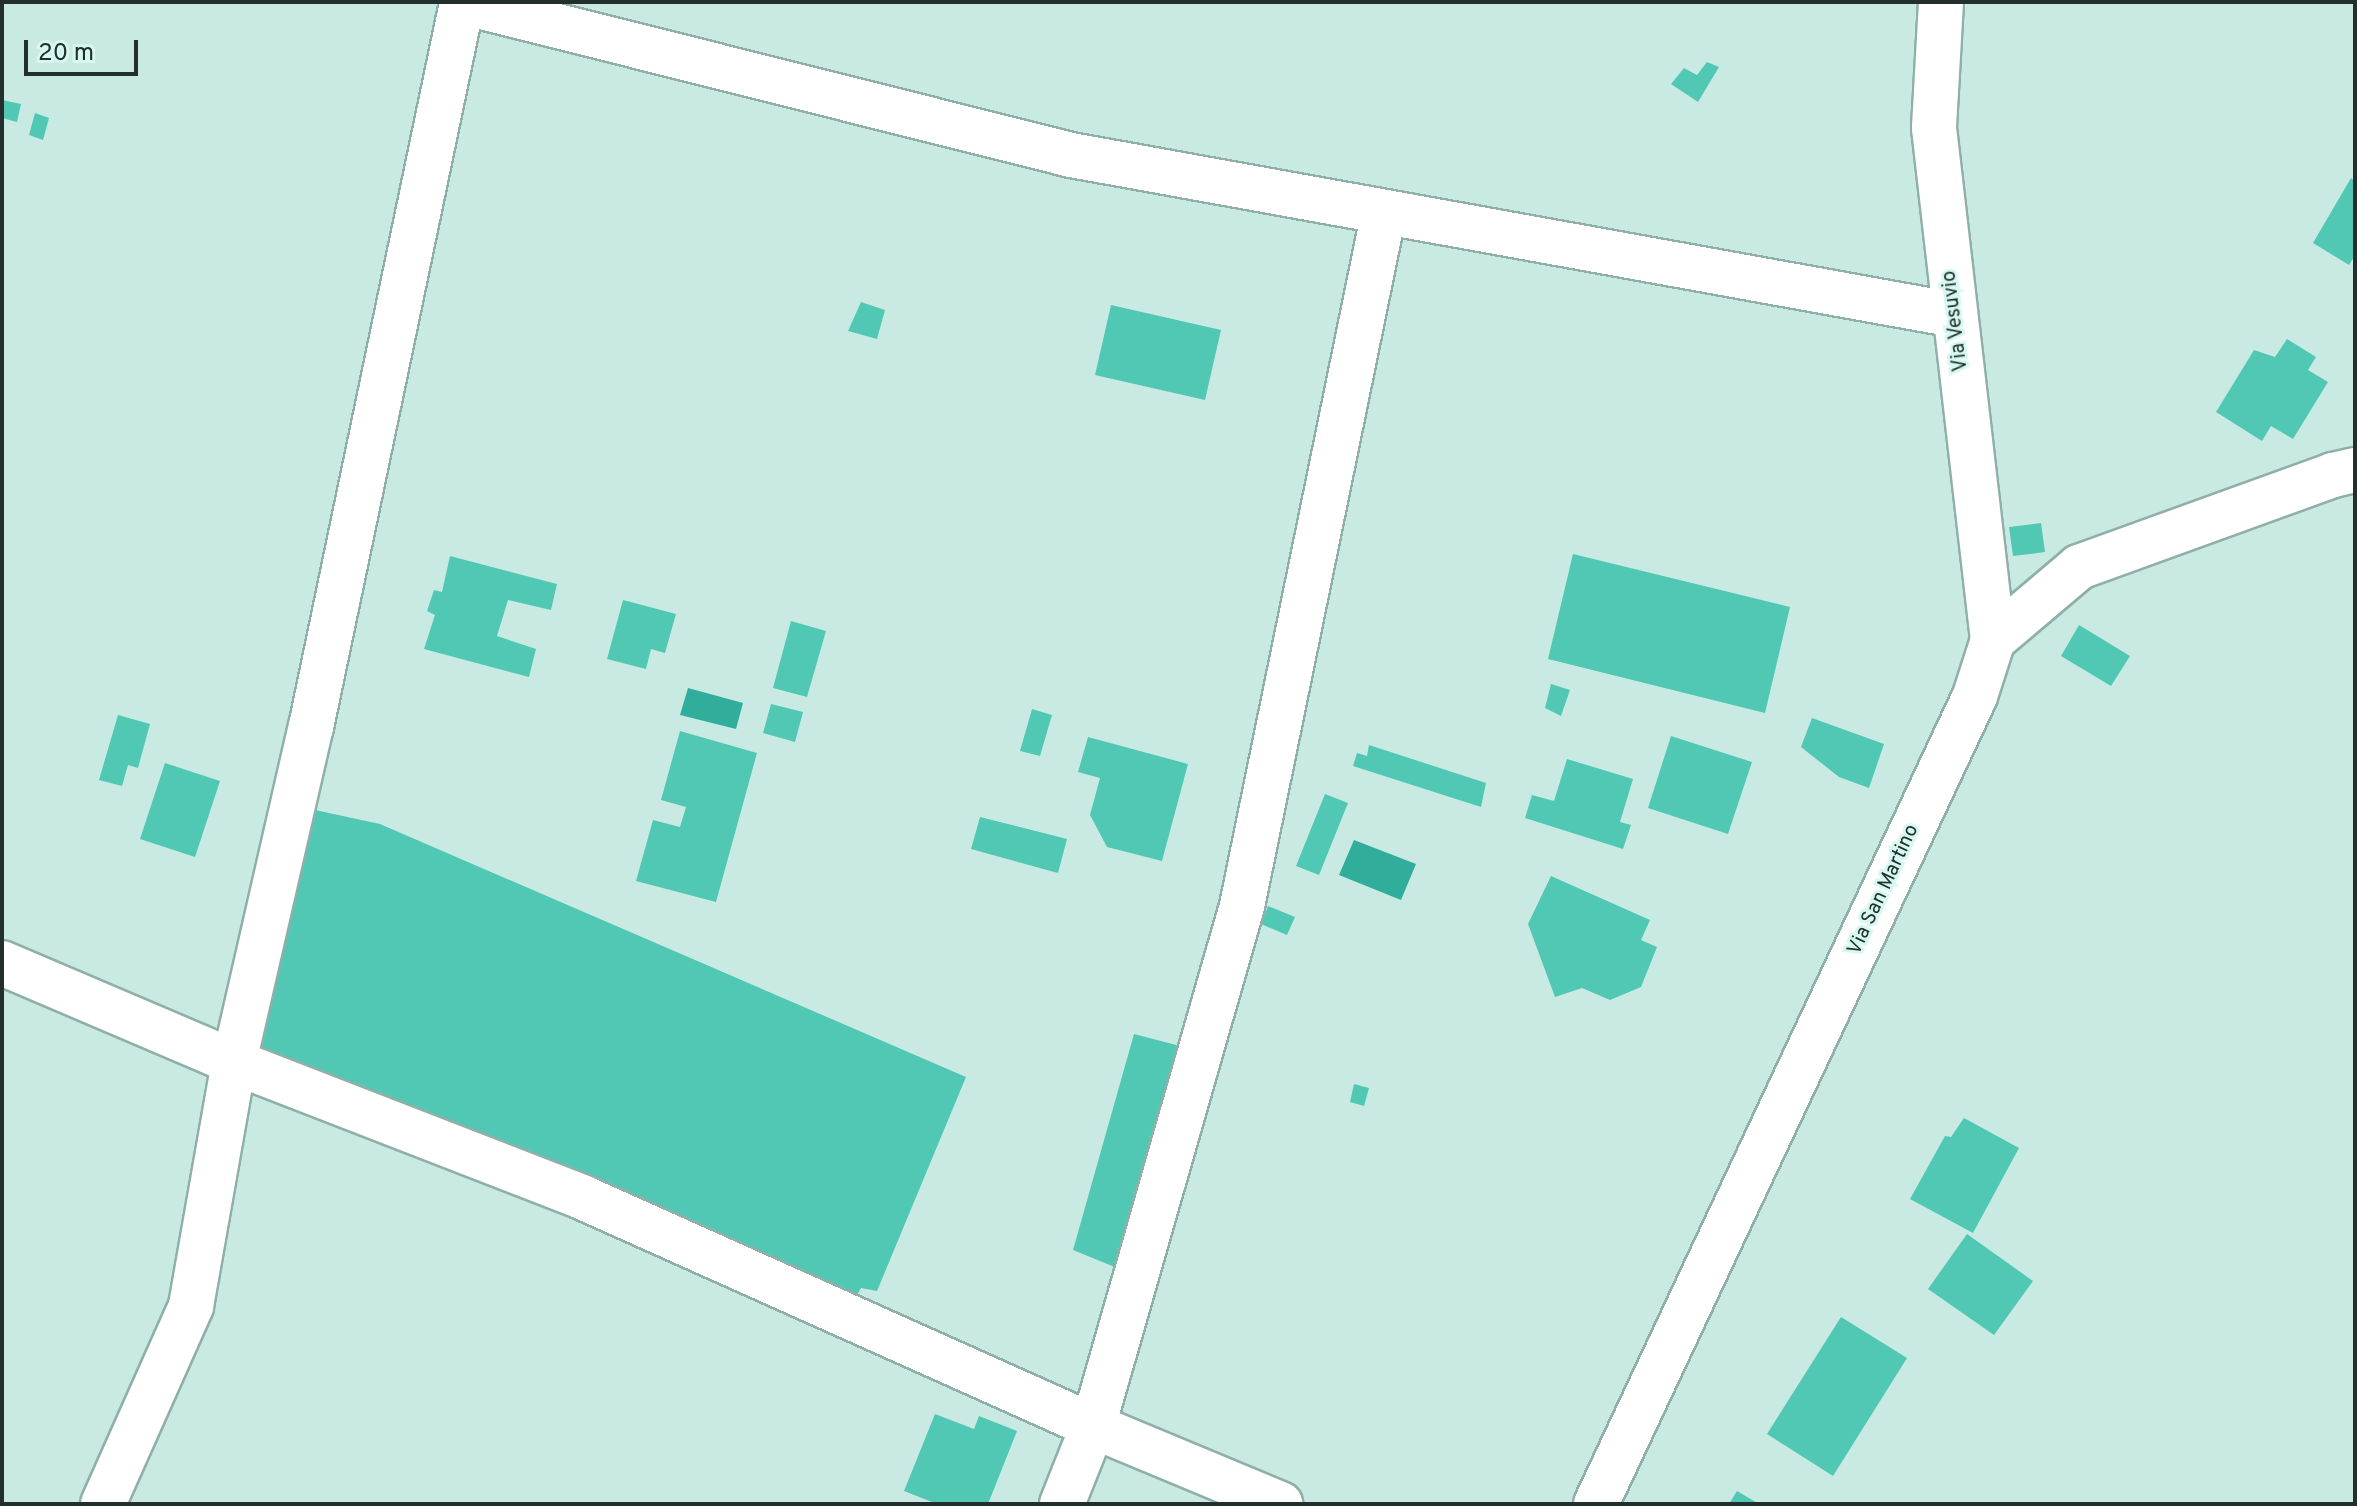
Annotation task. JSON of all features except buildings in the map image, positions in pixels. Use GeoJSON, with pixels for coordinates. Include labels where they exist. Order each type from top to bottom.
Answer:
{"type":"FeatureCollection","features":[{"type":"Feature","properties":{"kind":"street"},"geometry":{"type":"LineString","coordinates":[[103,1504],[191,1306],[234,1062],[311,727],[462,2],[1071,155],[1955,315]]}},
{"type":"Feature","properties":{"kind":"street","name":"Via Vesuvio"},"geometry":{"type":"LineString","coordinates":[[1941,2],[1934,128],[1993,640]]}},
{"type":"Feature","properties":{"kind":"street"},"geometry":{"type":"LineString","coordinates":[[1062,1504],[1093,1426],[1242,906],[1384,212]]}},
{"type":"Feature","properties":{"kind":"street"},"geometry":{"type":"LineString","coordinates":[[1993,640],[2079,567],[2333,475],[2355,470]]}},
{"type":"Feature","properties":{"kind":"street","name":"Via San Martino"},"geometry":{"type":"LineString","coordinates":[[1596,1504],[1975,696],[1993,640]]}},
{"type":"Feature","properties":{"kind":"street"},"geometry":{"type":"LineString","coordinates":[[2,963],[234,1062],[584,1198],[1093,1426],[1280,1504]]}},
{"type":"Feature","properties":{"kind":"shaded area"},"geometry":{"type":"Polygon","coordinates":[[[688,688],[743,703],[736,729],[680,715],[688,688]]]}},
{"type":"Feature","properties":{"kind":"shaded area"},"geometry":{"type":"Polygon","coordinates":[[[1354,840],[1416,864],[1401,900],[1339,875],[1354,840]]]}}]}
